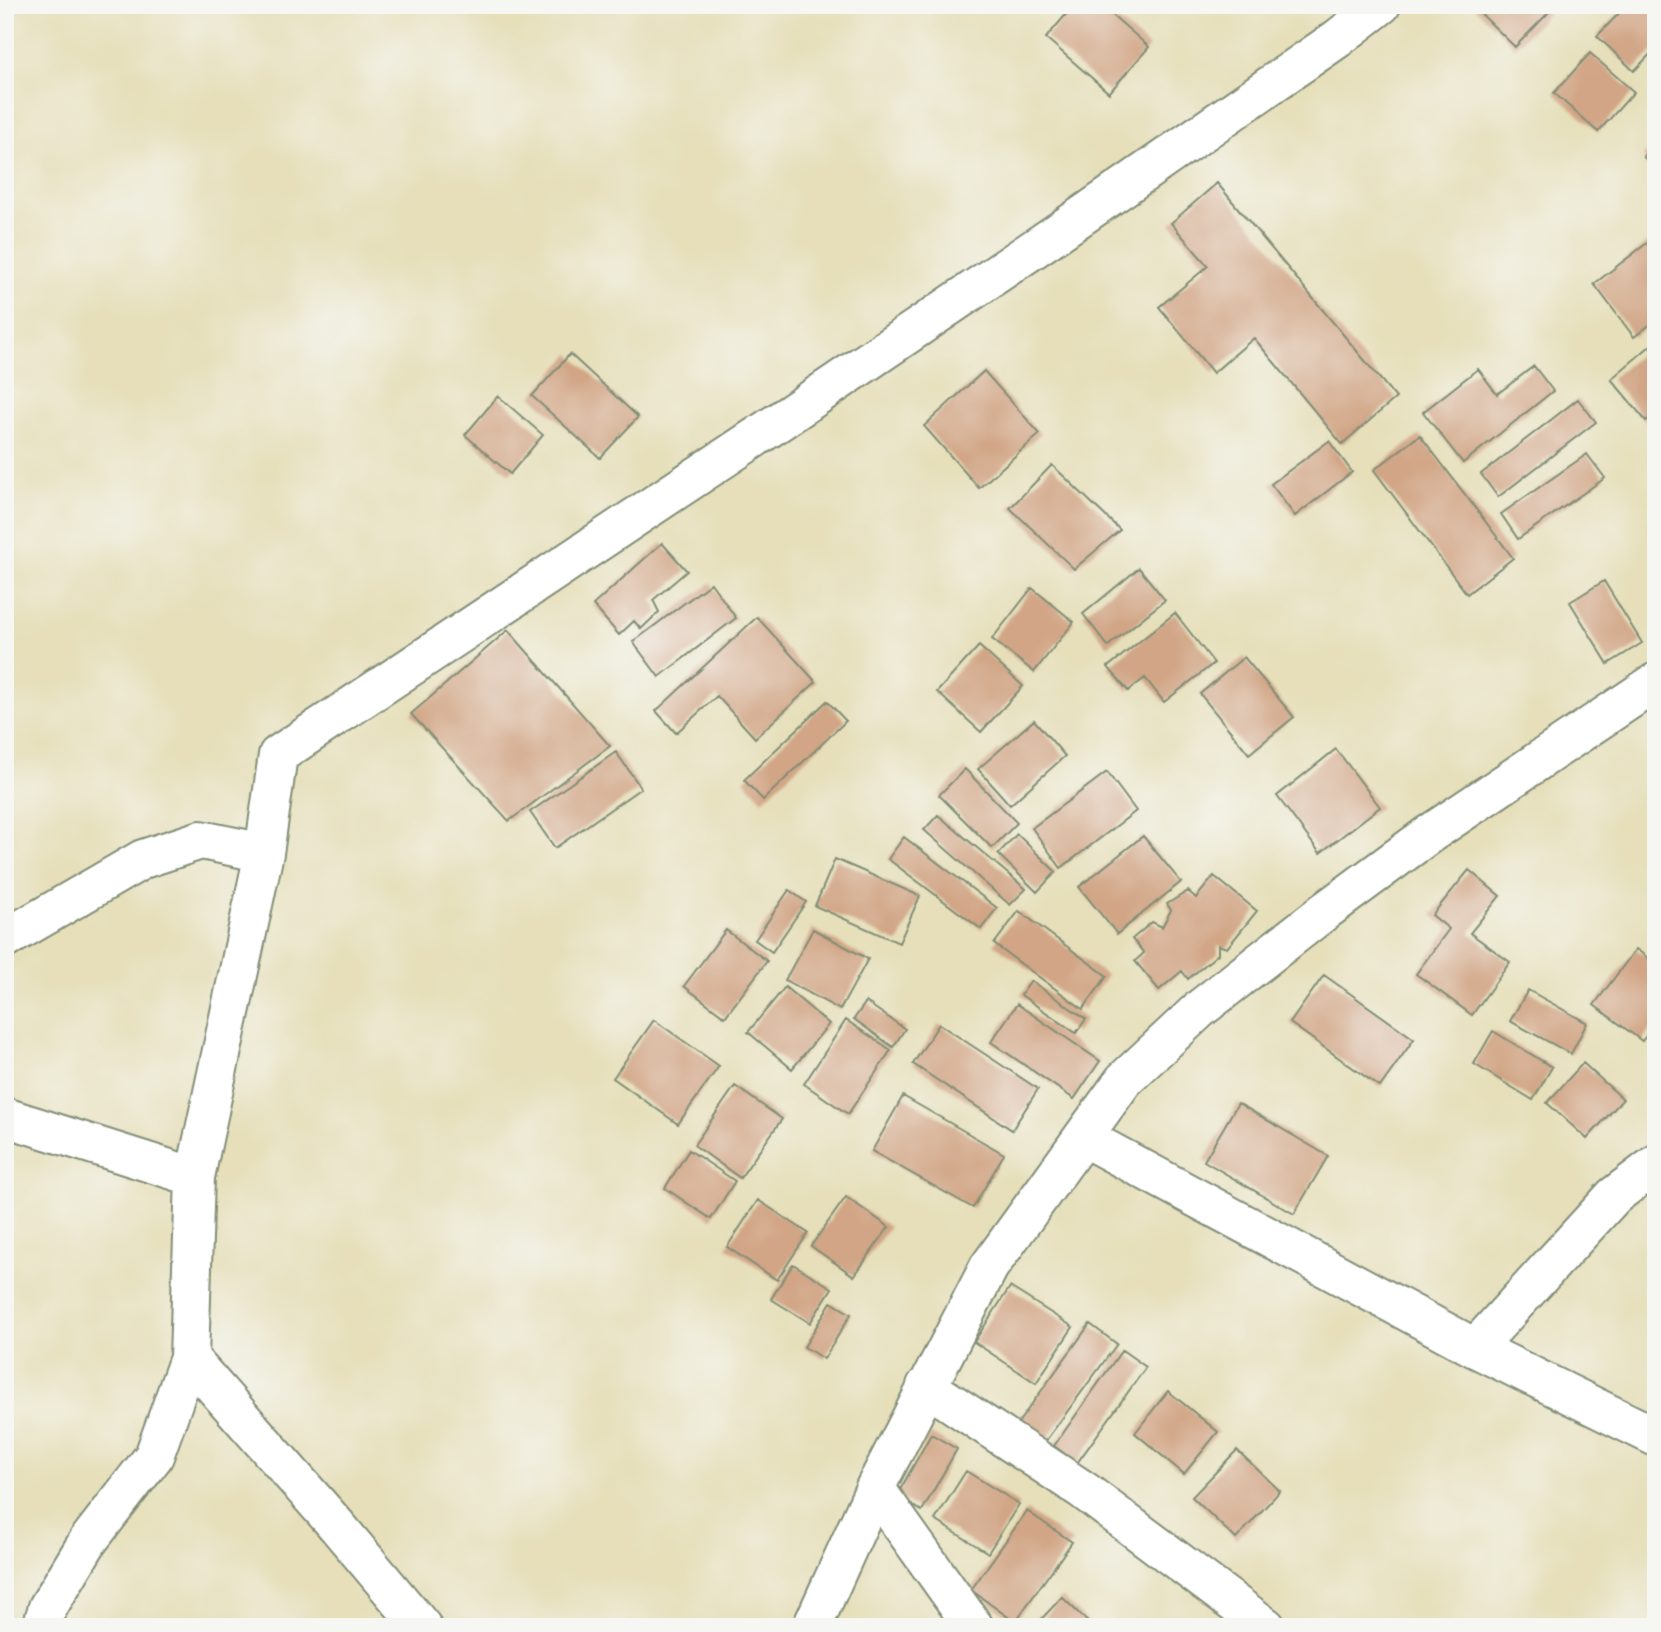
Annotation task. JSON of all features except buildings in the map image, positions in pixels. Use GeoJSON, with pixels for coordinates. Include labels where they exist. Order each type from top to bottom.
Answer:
{"type":"FeatureCollection","features":[{"type":"Feature","properties":{"kind":"street"},"geometry":{"type":"LineString","coordinates":[[42,1627],[48,1607],[88,1541],[154,1456],[189,1357],[195,1177],[264,852],[278,755],[1038,246],[1337,39],[1381,5]]}},
{"type":"Feature","properties":{"kind":"street"},"geometry":{"type":"LineString","coordinates":[[812,1627],[875,1488],[989,1267],[1124,1080],[1201,1008],[1325,911],[1428,835],[1656,682]]}},
{"type":"Feature","properties":{"kind":"street"},"geometry":{"type":"LineString","coordinates":[[5,939],[143,859],[201,840],[264,852]]}},
{"type":"Feature","properties":{"kind":"street"},"geometry":{"type":"LineString","coordinates":[[5,1117],[195,1177]]}},
{"type":"Feature","properties":{"kind":"street"},"geometry":{"type":"LineString","coordinates":[[1083,1137],[1475,1348],[1656,1437]]}},
{"type":"Feature","properties":{"kind":"street"},"geometry":{"type":"LineString","coordinates":[[1475,1348],[1614,1196],[1656,1164]]}},
{"type":"Feature","properties":{"kind":"street"},"geometry":{"type":"LineString","coordinates":[[189,1357],[422,1627]]}},
{"type":"Feature","properties":{"kind":"street"},"geometry":{"type":"LineString","coordinates":[[926,1386],[1083,1490],[1266,1627]]}},
{"type":"Feature","properties":{"kind":"street"},"geometry":{"type":"LineString","coordinates":[[875,1488],[974,1627]]}}]}
